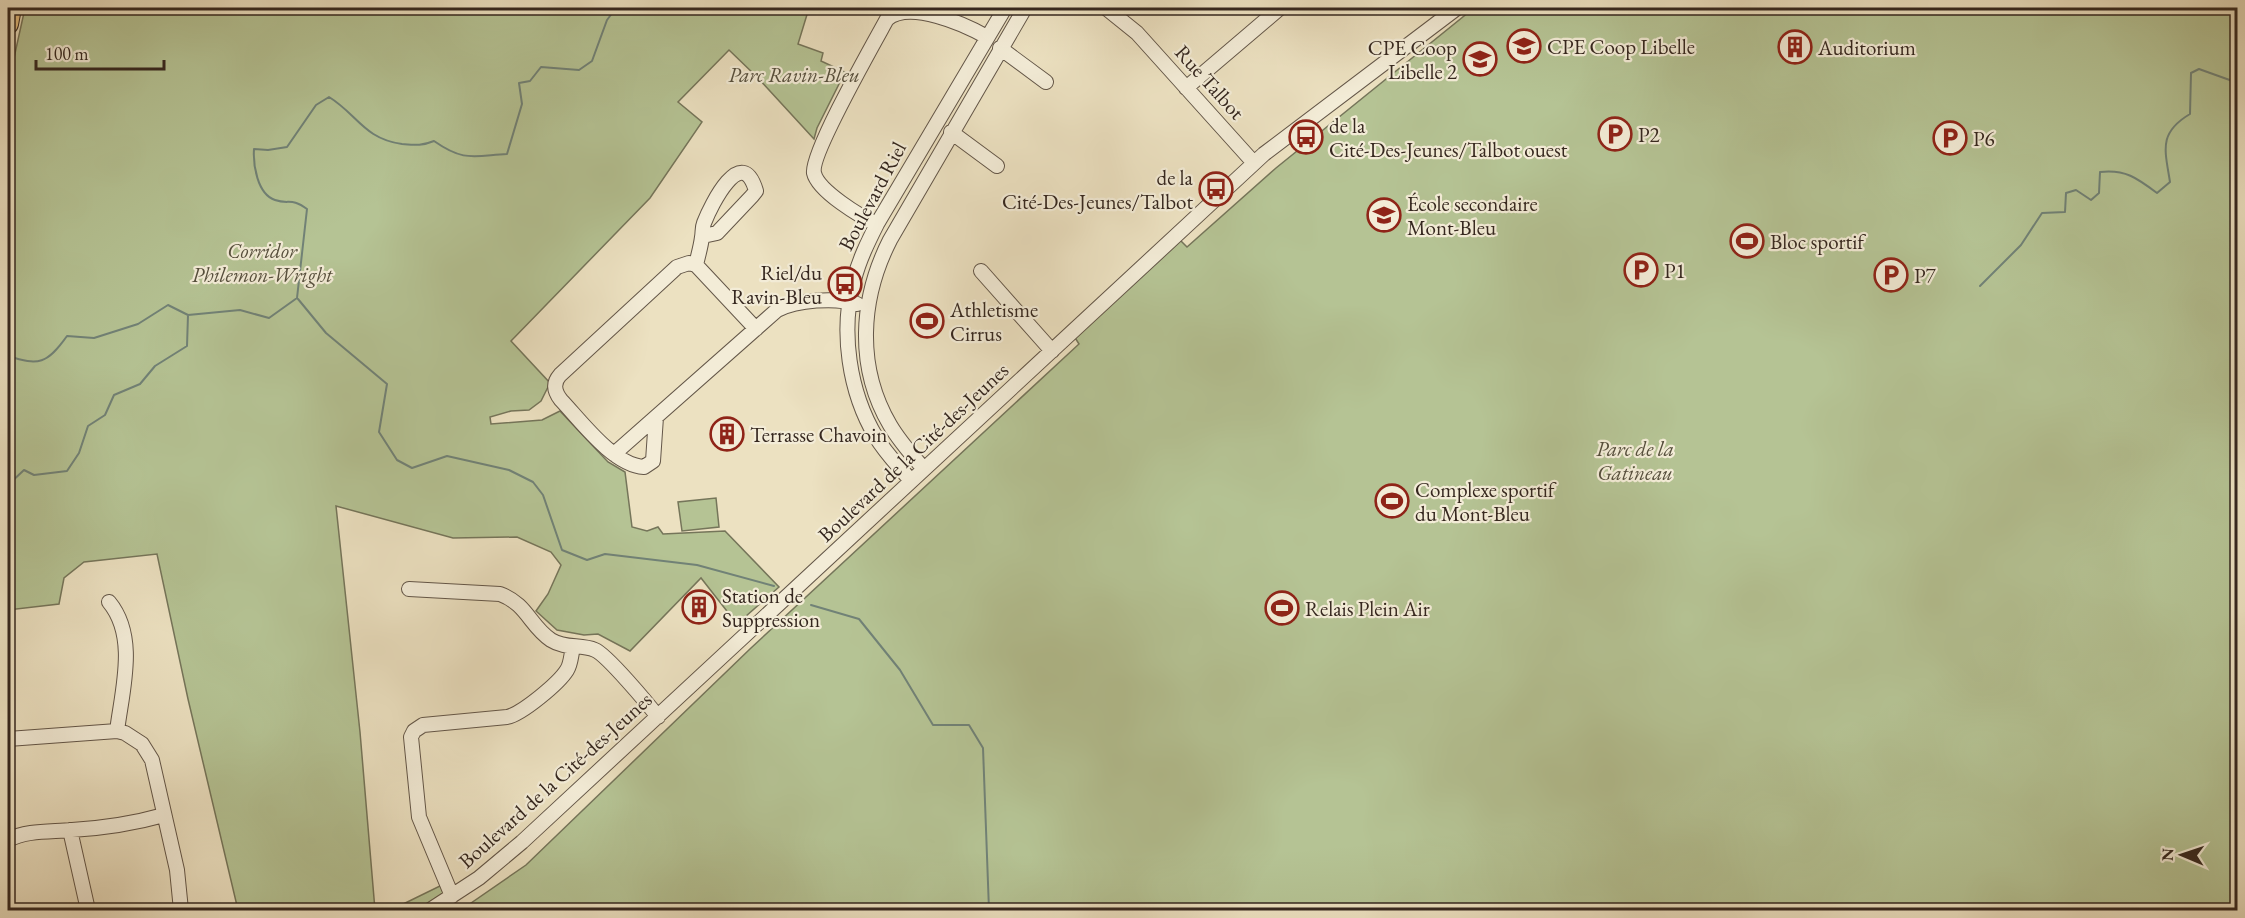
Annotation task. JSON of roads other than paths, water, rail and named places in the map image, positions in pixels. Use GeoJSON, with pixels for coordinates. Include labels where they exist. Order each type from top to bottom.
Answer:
{"type":"FeatureCollection","features":[{"type":"Feature","properties":{"kind":"highway"},"geometry":{"type":"LineString","coordinates":[[8,24],[11,8]]}},
{"type":"Feature","properties":{"kind":"street","name":"Boulevard Riel"},"geometry":{"type":"LineString","coordinates":[[911,481],[879,442],[859,399],[850,358],[849,302],[860,262],[877,225],[1005,8]]}},
{"type":"Feature","properties":{"kind":"street","name":"Boulevard Riel"},"geometry":{"type":"LineString","coordinates":[[924,469],[897,436],[877,397],[867,355],[867,308],[871,287],[885,250],[951,132],[1025,8]]}},
{"type":"Feature","properties":{"kind":"street","name":"Rue Talbot"},"geometry":{"type":"LineString","coordinates":[[1106,8],[1125,13],[1137,33],[1254,163]]}},
{"type":"Feature","properties":{"kind":"street"},"geometry":{"type":"LineString","coordinates":[[1186,88],[1280,8]]}},
{"type":"Feature","properties":{"kind":"street","name":"Boulevard de la Cité-des-Jeunes"},"geometry":{"type":"LineString","coordinates":[[430,910],[479,878],[522,842],[1254,163],[1457,8]]}},
{"type":"Feature","properties":{"kind":"street"},"geometry":{"type":"LineString","coordinates":[[877,225],[840,202],[817,179],[813,169],[854,77],[887,19],[894,13],[906,10],[938,14],[954,19],[987,37]]}},
{"type":"Feature","properties":{"kind":"street"},"geometry":{"type":"LineString","coordinates":[[1000,48],[1046,82]]}},
{"type":"Feature","properties":{"kind":"street"},"geometry":{"type":"LineString","coordinates":[[951,132],[997,166]]}},
{"type":"Feature","properties":{"kind":"street"},"geometry":{"type":"LineString","coordinates":[[696,265],[705,220],[727,180],[733,174],[742,172],[749,176],[756,191],[717,233],[703,236]]}},
{"type":"Feature","properties":{"kind":"street"},"geometry":{"type":"LineString","coordinates":[[657,417],[655,454],[649,465],[638,467],[614,454],[556,394],[557,379],[677,267],[689,263],[696,265],[756,329]]}},
{"type":"Feature","properties":{"kind":"street"},"geometry":{"type":"LineString","coordinates":[[981,271],[1052,351]]}},
{"type":"Feature","properties":{"kind":"street"},"geometry":{"type":"LineString","coordinates":[[614,454],[777,310],[795,303],[849,302],[867,308]]}},
{"type":"Feature","properties":{"kind":"street"},"geometry":{"type":"LineString","coordinates":[[409,589],[500,594],[509,597],[522,606],[550,639],[600,653],[658,717]]}},
{"type":"Feature","properties":{"kind":"street"},"geometry":{"type":"LineString","coordinates":[[109,602],[118,613],[126,652],[117,731]]}},
{"type":"Feature","properties":{"kind":"street"},"geometry":{"type":"LineString","coordinates":[[452,896],[419,817],[411,736],[423,724],[507,717],[519,713],[564,674],[569,666],[573,647]]}},
{"type":"Feature","properties":{"kind":"street"},"geometry":{"type":"LineString","coordinates":[[8,740],[117,731],[125,733],[141,744],[152,760],[179,882],[181,910]]}},
{"type":"Feature","properties":{"kind":"street"},"geometry":{"type":"LineString","coordinates":[[8,840],[28,833],[128,825],[164,815]]}},
{"type":"Feature","properties":{"kind":"street"},"geometry":{"type":"LineString","coordinates":[[70,830],[88,910]]}},
{"type":"Feature","properties":{"kind":"waterway"},"geometry":{"type":"LineString","coordinates":[[8,485],[24,470],[34,475],[67,471],[79,453],[88,426],[105,415],[114,395],[140,384],[155,366],[187,346],[188,315],[240,310],[269,318],[297,298],[307,209],[294,202],[275,200],[264,192],[255,170],[254,149],[268,150],[287,147],[316,105],[329,97],[378,137],[389,141],[415,145],[434,141],[453,152],[469,156],[507,154],[522,104],[519,83],[530,81],[541,67],[579,70],[592,61],[607,20],[616,8]]}},
{"type":"Feature","properties":{"kind":"waterway"},"geometry":{"type":"LineString","coordinates":[[1980,286],[2021,245],[2042,213],[2065,212],[2066,193],[2076,190],[2091,200],[2099,193],[2100,172],[2124,173],[2157,193],[2170,182],[2166,143],[2173,128],[2190,114],[2191,73],[2199,69],[2238,83]]}},
{"type":"Feature","properties":{"kind":"waterway"},"geometry":{"type":"LineString","coordinates":[[298,299],[326,333],[387,384],[379,432],[397,460],[412,468],[447,456],[509,470],[533,482],[543,495],[562,550],[587,560],[605,554],[697,565],[774,586]]}},
{"type":"Feature","properties":{"kind":"waterway"},"geometry":{"type":"LineString","coordinates":[[8,356],[27,361],[42,360],[54,352],[67,336],[94,338],[138,324],[168,305],[188,315]]}},
{"type":"Feature","properties":{"kind":"waterway"},"geometry":{"type":"LineString","coordinates":[[811,605],[859,619],[900,670],[933,725],[969,725],[983,748],[989,910]]}},
{"type":"Feature","properties":{"kind":"place","name":"CPE Coop Libelle"},"geometry":{"type":"Point","coordinates":[1524,46]}},
{"type":"Feature","properties":{"kind":"place","name":"Auditorium"},"geometry":{"type":"Point","coordinates":[1795,47]}},
{"type":"Feature","properties":{"kind":"place","name":"CPE Coop Libelle 2"},"geometry":{"type":"Point","coordinates":[1480,59]}},
{"type":"Feature","properties":{"kind":"place","name":"P2"},"geometry":{"type":"Point","coordinates":[1615,134]}},
{"type":"Feature","properties":{"kind":"place","name":"de la Cité-Des-Jeunes/Talbot ouest"},"geometry":{"type":"Point","coordinates":[1306,137]}},
{"type":"Feature","properties":{"kind":"place","name":"P6"},"geometry":{"type":"Point","coordinates":[1950,138]}},
{"type":"Feature","properties":{"kind":"place","name":"de la Cité-Des-Jeunes/Talbot"},"geometry":{"type":"Point","coordinates":[1216,189]}},
{"type":"Feature","properties":{"kind":"place","name":"École secondaire Mont-Bleu"},"geometry":{"type":"Point","coordinates":[1384,215]}},
{"type":"Feature","properties":{"kind":"place","name":"Bloc sportif"},"geometry":{"type":"Point","coordinates":[1747,241]}},
{"type":"Feature","properties":{"kind":"place","name":"P1"},"geometry":{"type":"Point","coordinates":[1641,270]}},
{"type":"Feature","properties":{"kind":"place","name":"P7"},"geometry":{"type":"Point","coordinates":[1891,275]}},
{"type":"Feature","properties":{"kind":"place","name":"Riel/du Ravin-Bleu"},"geometry":{"type":"Point","coordinates":[845,284]}},
{"type":"Feature","properties":{"kind":"place","name":"Athletisme Cirrus"},"geometry":{"type":"Point","coordinates":[927,321]}},
{"type":"Feature","properties":{"kind":"place","name":"Terrasse Chavoin"},"geometry":{"type":"Point","coordinates":[727,434]}},
{"type":"Feature","properties":{"kind":"place","name":"Complexe sportif du Mont-Bleu"},"geometry":{"type":"Point","coordinates":[1392,501]}},
{"type":"Feature","properties":{"kind":"place","name":"Station de Suppression"},"geometry":{"type":"Point","coordinates":[699,607]}},
{"type":"Feature","properties":{"kind":"place","name":"Relais Plein Air"},"geometry":{"type":"Point","coordinates":[1282,608]}},
{"type":"Feature","properties":{"kind":"park label","name":"Parc Ravin-Bleu"},"geometry":{"type":"Point","coordinates":[794,74]}},
{"type":"Feature","properties":{"kind":"park label","name":"Corridor Philemon-Wright"},"geometry":{"type":"Point","coordinates":[262,262]}},
{"type":"Feature","properties":{"kind":"park label","name":"Parc de la Gatineau"},"geometry":{"type":"Point","coordinates":[1635,460]}}]}
